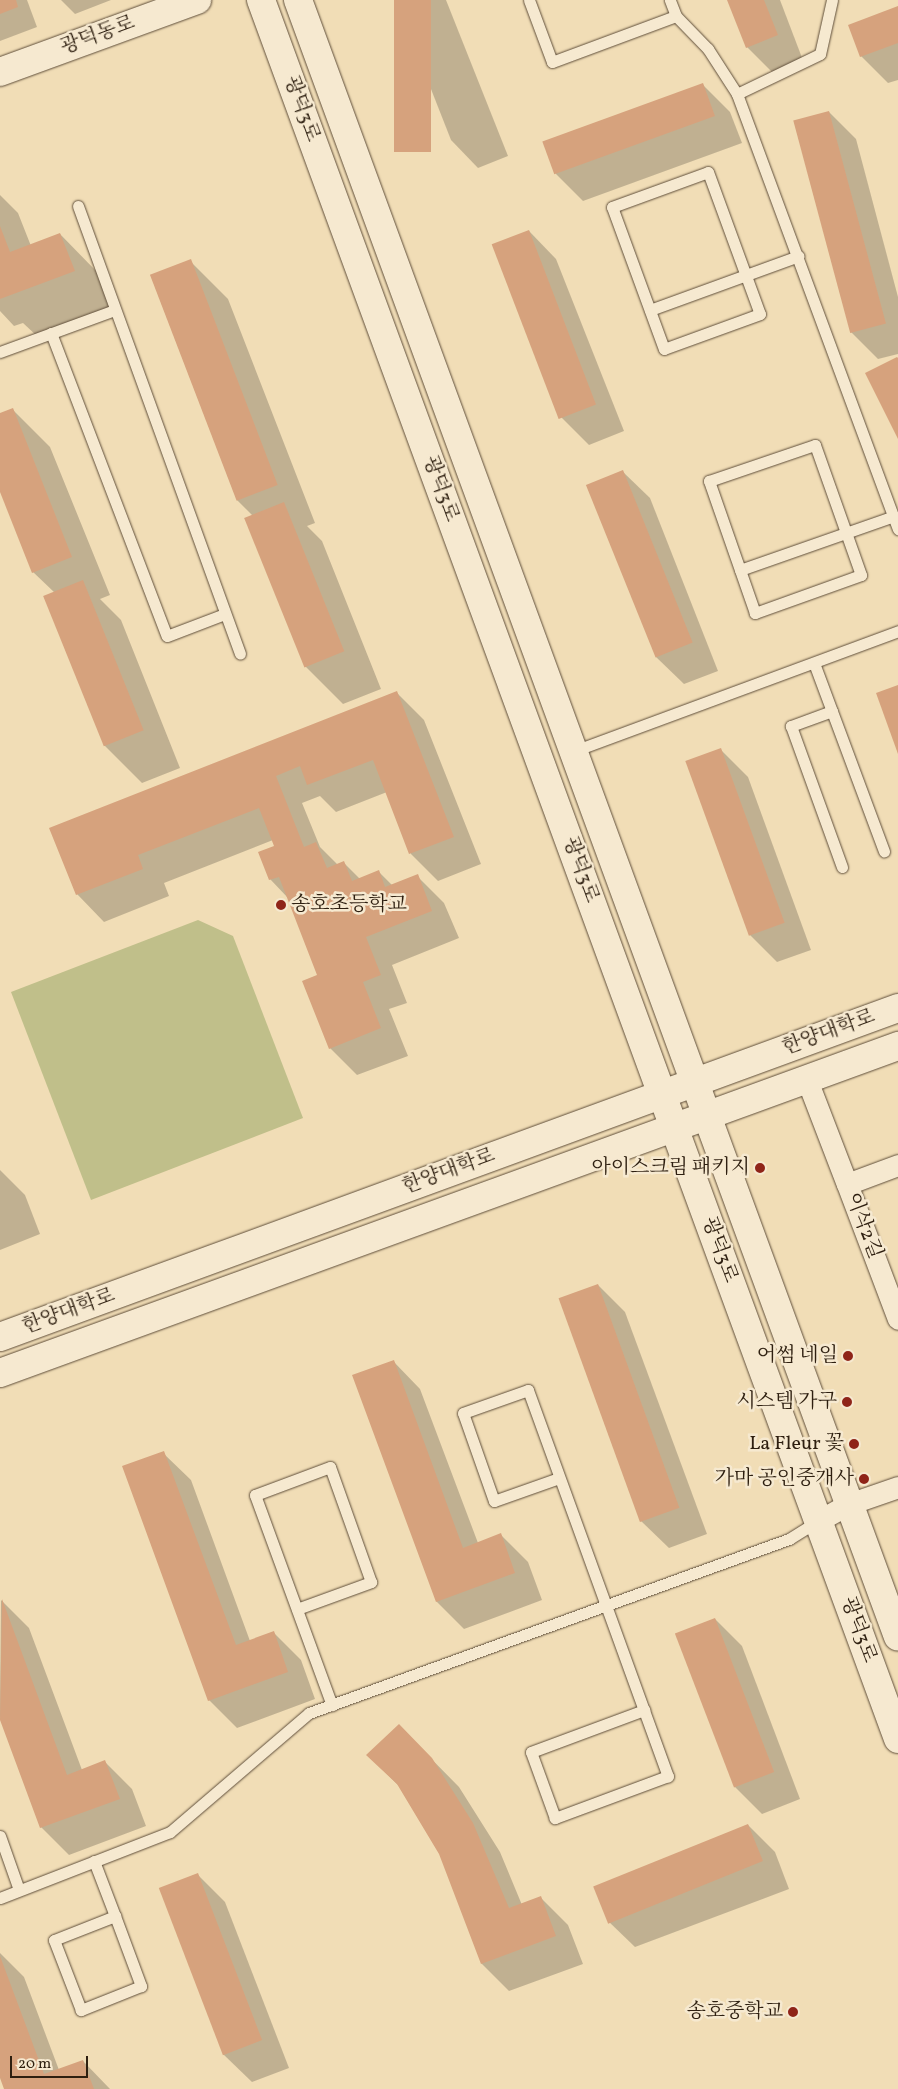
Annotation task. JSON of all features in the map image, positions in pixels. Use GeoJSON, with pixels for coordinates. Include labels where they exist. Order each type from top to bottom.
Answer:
{"type":"FeatureCollection","features":[{"type":"Feature","properties":{"kind":"street","name":"광덕동로"},"geometry":{"type":"LineString","coordinates":[[0,72],[197,0]]}},
{"type":"Feature","properties":{"kind":"street","name":"광덕3로"},"geometry":{"type":"LineString","coordinates":[[262,0],[898,1739]]}},
{"type":"Feature","properties":{"kind":"street","name":"광덕3로"},"geometry":{"type":"LineString","coordinates":[[298,0],[898,1638]]}},
{"type":"Feature","properties":{"kind":"street","name":"한양대학로"},"geometry":{"type":"LineString","coordinates":[[0,1337],[898,1008]]}},
{"type":"Feature","properties":{"kind":"street","name":"한양대학로"},"geometry":{"type":"LineString","coordinates":[[0,1373],[675,1130],[898,1046]]}},
{"type":"Feature","properties":{"kind":"street"},"geometry":{"type":"LineString","coordinates":[[807,1080],[847,1184]]}},
{"type":"Feature","properties":{"kind":"street","name":"이삭2길"},"geometry":{"type":"LineString","coordinates":[[898,1165],[847,1184],[898,1319]]}},
{"type":"Feature","properties":{"kind":"street"},"geometry":{"type":"LineString","coordinates":[[818,1522],[849,1504],[898,1487]]}},
{"type":"Feature","properties":{"kind":"lane"},"geometry":{"type":"LineString","coordinates":[[529,0],[552,62],[676,16]]}},
{"type":"Feature","properties":{"kind":"lane"},"geometry":{"type":"LineString","coordinates":[[670,0],[676,16],[708,48],[737,94],[898,529]]}},
{"type":"Feature","properties":{"kind":"lane"},"geometry":{"type":"LineString","coordinates":[[737,94],[820,54],[832,0]]}},
{"type":"Feature","properties":{"kind":"lane"},"geometry":{"type":"LineString","coordinates":[[708,172],[745,275],[760,314],[664,349],[612,207],[708,172]]}},
{"type":"Feature","properties":{"kind":"lane"},"geometry":{"type":"LineString","coordinates":[[78,206],[240,654]]}},
{"type":"Feature","properties":{"kind":"lane"},"geometry":{"type":"LineString","coordinates":[[650,310],[798,256]]}},
{"type":"Feature","properties":{"kind":"lane"},"geometry":{"type":"LineString","coordinates":[[0,352],[115,310]]}},
{"type":"Feature","properties":{"kind":"lane"},"geometry":{"type":"LineString","coordinates":[[51,333],[167,636],[225,614]]}},
{"type":"Feature","properties":{"kind":"lane"},"geometry":{"type":"LineString","coordinates":[[815,445],[846,532],[861,575],[755,613],[709,481],[815,445]]}},
{"type":"Feature","properties":{"kind":"lane"},"geometry":{"type":"LineString","coordinates":[[740,570],[894,516]]}},
{"type":"Feature","properties":{"kind":"lane"},"geometry":{"type":"LineString","coordinates":[[573,752],[898,631]]}},
{"type":"Feature","properties":{"kind":"lane"},"geometry":{"type":"LineString","coordinates":[[814,663],[884,851]]}},
{"type":"Feature","properties":{"kind":"lane"},"geometry":{"type":"LineString","coordinates":[[832,711],[790,726],[842,867]]}},
{"type":"Feature","properties":{"kind":"lane"},"geometry":{"type":"LineString","coordinates":[[559,1478],[494,1501],[463,1413],[528,1390],[559,1478],[604,1606],[644,1710],[668,1776],[556,1818],[531,1752],[644,1710]]}},
{"type":"Feature","properties":{"kind":"lane"},"geometry":{"type":"LineString","coordinates":[[297,1609],[372,1582],[330,1467],[255,1495],[332,1705]]}},
{"type":"Feature","properties":{"kind":"lane"},"geometry":{"type":"LineString","coordinates":[[0,1898],[170,1832],[309,1713],[789,1539],[818,1522]]}},
{"type":"Feature","properties":{"kind":"lane"},"geometry":{"type":"LineString","coordinates":[[0,1836],[19,1890]]}},
{"type":"Feature","properties":{"kind":"lane"},"geometry":{"type":"LineString","coordinates":[[94,1861],[115,1916],[141,1986],[81,2010],[54,1940],[115,1916]]}},
{"type":"Feature","properties":{"kind":"shaded area"},"geometry":{"type":"Polygon","coordinates":[[[198,920],[233,936],[303,1118],[91,1200],[11,992],[198,920]]]}},
{"type":"Feature","properties":{"kind":"building"},"geometry":{"type":"Polygon","coordinates":[[[0,0],[16,0],[18,7],[0,14],[0,0]]]}},
{"type":"Feature","properties":{"kind":"building"},"geometry":{"type":"Polygon","coordinates":[[[394,0],[431,0],[431,152],[394,152],[394,0]]]}},
{"type":"Feature","properties":{"kind":"building"},"geometry":{"type":"Polygon","coordinates":[[[727,0],[764,0],[778,35],[746,48],[727,0]]]}},
{"type":"Feature","properties":{"kind":"building"},"geometry":{"type":"Polygon","coordinates":[[[898,6],[898,43],[860,57],[848,25],[898,6]]]}},
{"type":"Feature","properties":{"kind":"building"},"geometry":{"type":"Polygon","coordinates":[[[703,83],[715,116],[554,174],[542,141],[703,83]]]}},
{"type":"Feature","properties":{"kind":"building"},"geometry":{"type":"Polygon","coordinates":[[[829,111],[886,324],[850,333],[793,121],[829,111]]]}},
{"type":"Feature","properties":{"kind":"building"},"geometry":{"type":"Polygon","coordinates":[[[0,226],[10,252],[60,233],[75,271],[0,299],[0,226]]]}},
{"type":"Feature","properties":{"kind":"building"},"geometry":{"type":"Polygon","coordinates":[[[529,230],[596,405],[559,419],[492,244],[529,230]]]}},
{"type":"Feature","properties":{"kind":"building"},"geometry":{"type":"Polygon","coordinates":[[[191,259],[278,485],[237,501],[150,275],[191,259]]]}},
{"type":"Feature","properties":{"kind":"building"},"geometry":{"type":"Polygon","coordinates":[[[898,358],[898,439],[865,373],[898,358]]]}},
{"type":"Feature","properties":{"kind":"building"},"geometry":{"type":"Polygon","coordinates":[[[13,408],[72,557],[32,573],[0,492],[0,413],[13,408]]]}},
{"type":"Feature","properties":{"kind":"building"},"geometry":{"type":"Polygon","coordinates":[[[623,470],[693,642],[656,657],[586,485],[623,470]]]}},
{"type":"Feature","properties":{"kind":"building"},"geometry":{"type":"Polygon","coordinates":[[[284,502],[344,651],[304,667],[244,518],[284,502]]]}},
{"type":"Feature","properties":{"kind":"building"},"geometry":{"type":"Polygon","coordinates":[[[83,580],[144,730],[104,746],[43,596],[83,580]]]}},
{"type":"Feature","properties":{"kind":"building"},"geometry":{"type":"Polygon","coordinates":[[[898,685],[898,754],[876,693],[898,685]]]}},
{"type":"Feature","properties":{"kind":"building","name":"송호초등학교"},"geometry":{"type":"Polygon","coordinates":[[[397,691],[454,837],[409,854],[373,760],[307,785],[300,766],[276,776],[304,847],[316,842],[327,868],[344,861],[352,881],[379,870],[385,887],[418,874],[432,911],[366,937],[381,975],[363,982],[381,1028],[329,1049],[302,981],[317,975],[279,877],[269,880],[258,852],[274,846],[259,808],[138,855],[143,869],[76,895],[49,828],[397,691]]]}},
{"type":"Feature","properties":{"kind":"building"},"geometry":{"type":"Polygon","coordinates":[[[721,748],[785,923],[749,936],[685,761],[721,748]]]}},
{"type":"Feature","properties":{"kind":"building"},"geometry":{"type":"Polygon","coordinates":[[[598,1284],[679,1508],[640,1522],[559,1298],[598,1284]]]}},
{"type":"Feature","properties":{"kind":"building"},"geometry":{"type":"Polygon","coordinates":[[[394,1360],[463,1548],[501,1533],[515,1573],[436,1602],[352,1375],[394,1360]]]}},
{"type":"Feature","properties":{"kind":"building"},"geometry":{"type":"Polygon","coordinates":[[[164,1451],[236,1645],[274,1631],[288,1672],[208,1701],[122,1466],[164,1451]]]}},
{"type":"Feature","properties":{"kind":"building"},"geometry":{"type":"Polygon","coordinates":[[[2,1599],[67,1775],[105,1760],[120,1799],[40,1828],[0,1720],[2,1599]]]}},
{"type":"Feature","properties":{"kind":"building"},"geometry":{"type":"Polygon","coordinates":[[[715,1618],[774,1772],[734,1787],[675,1633],[715,1618]]]}},
{"type":"Feature","properties":{"kind":"building"},"geometry":{"type":"Polygon","coordinates":[[[399,1724],[432,1758],[473,1823],[509,1908],[541,1896],[556,1936],[481,1964],[439,1854],[397,1784],[366,1755],[399,1724]]]}},
{"type":"Feature","properties":{"kind":"building"},"geometry":{"type":"Polygon","coordinates":[[[748,1824],[763,1861],[608,1924],[593,1887],[748,1824]]]}},
{"type":"Feature","properties":{"kind":"building"},"geometry":{"type":"Polygon","coordinates":[[[198,1873],[262,2040],[223,2055],[159,1888],[198,1873]]]}},
{"type":"Feature","properties":{"kind":"building"},"geometry":{"type":"Polygon","coordinates":[[[0,1956],[44,2074],[83,2060],[94,2089],[4,2089],[0,2078],[0,1956]]]}},
{"type":"Feature","properties":{"kind":"place","name":"송호초등학교"},"geometry":{"type":"Point","coordinates":[281,905]}},
{"type":"Feature","properties":{"kind":"place","name":"아이스크림 패키지"},"geometry":{"type":"Point","coordinates":[760,1168]}},
{"type":"Feature","properties":{"kind":"place","name":"어썸 네일"},"geometry":{"type":"Point","coordinates":[848,1356]}},
{"type":"Feature","properties":{"kind":"place","name":"시스템 가구"},"geometry":{"type":"Point","coordinates":[847,1402]}},
{"type":"Feature","properties":{"kind":"place","name":"La Fleur 꽃"},"geometry":{"type":"Point","coordinates":[854,1444]}},
{"type":"Feature","properties":{"kind":"place","name":"가마 공인중개사"},"geometry":{"type":"Point","coordinates":[864,1479]}},
{"type":"Feature","properties":{"kind":"place","name":"송호중학교"},"geometry":{"type":"Point","coordinates":[793,2012]}}]}
